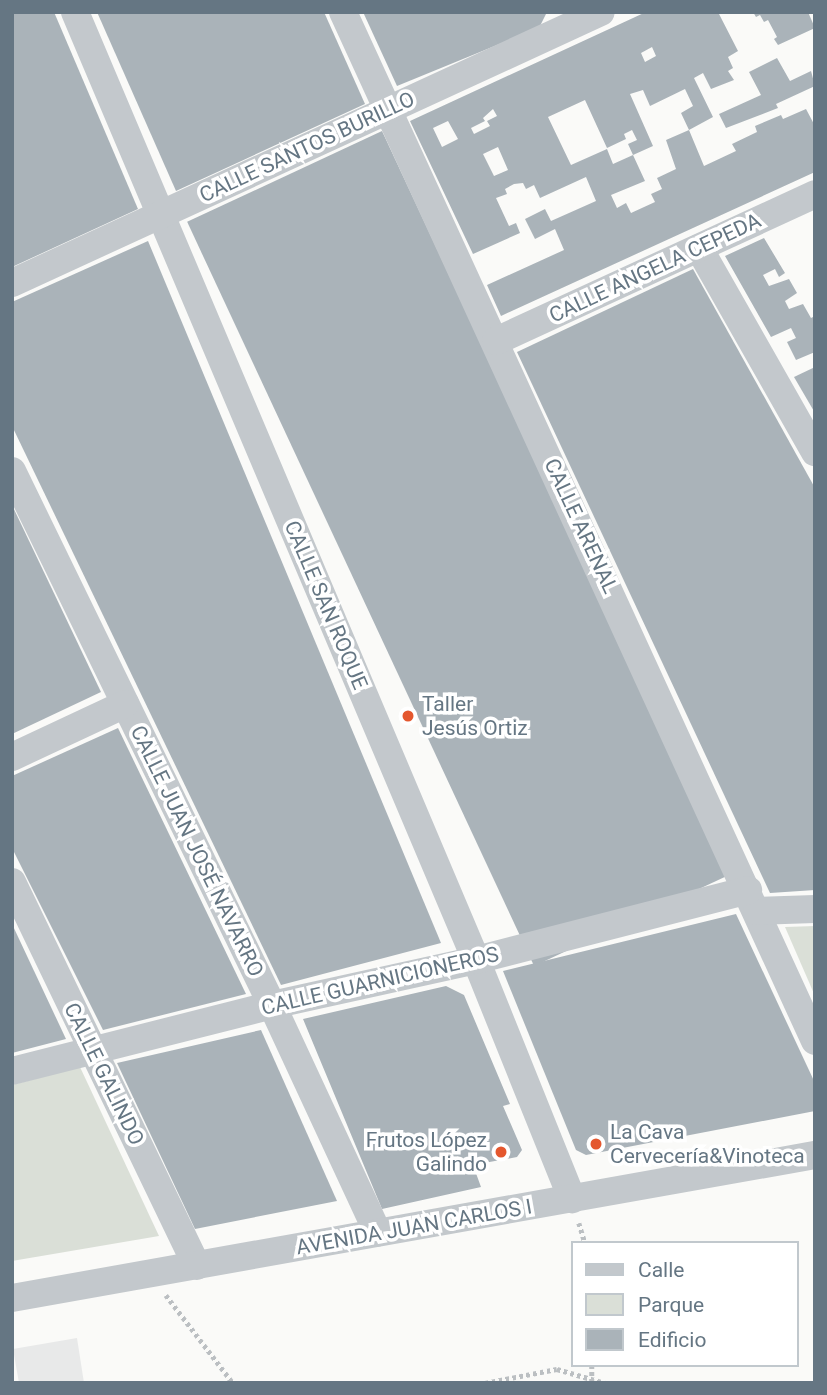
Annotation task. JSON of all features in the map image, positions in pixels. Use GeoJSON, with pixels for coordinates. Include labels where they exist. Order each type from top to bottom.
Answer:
{"type":"FeatureCollection","features":[{"type":"Feature","properties":{"kind":"street","name":"CALLE SAN ROQUE"},"geometry":{"type":"LineString","coordinates":[[75,12],[476,960],[572,1199]]}},
{"type":"Feature","properties":{"kind":"street","name":"CALLE ARENAL"},"geometry":{"type":"LineString","coordinates":[[343,12],[753,900],[815,1041]]}},
{"type":"Feature","properties":{"kind":"street","name":"CALLE SANTOS BURILLO"},"geometry":{"type":"LineString","coordinates":[[12,283],[388,110],[559,23],[601,12]]}},
{"type":"Feature","properties":{"kind":"street","name":"CALLE ANGELA CEPEDA"},"geometry":{"type":"LineString","coordinates":[[496,341],[815,194]]}},
{"type":"Feature","properties":{"kind":"street"},"geometry":{"type":"LineString","coordinates":[[699,248],[815,452]]}},
{"type":"Feature","properties":{"kind":"street","name":"CALLE JUAN JOSÉ NAVARRO"},"geometry":{"type":"LineString","coordinates":[[12,471],[272,1005],[378,1233]]}},
{"type":"Feature","properties":{"kind":"street"},"geometry":{"type":"LineString","coordinates":[[12,757],[125,704]]}},
{"type":"Feature","properties":{"kind":"street","name":"CALLE GALINDO"},"geometry":{"type":"LineString","coordinates":[[12,882],[197,1266]]}},
{"type":"Feature","properties":{"kind":"street","name":"CALLE GUARNICIONEROS"},"geometry":{"type":"LineString","coordinates":[[12,1071],[272,1005],[753,900],[815,908]]}},
{"type":"Feature","properties":{"kind":"street","name":"AVENIDA JUAN CARLOS I"},"geometry":{"type":"LineString","coordinates":[[12,1298],[815,1155]]}},
{"type":"Feature","properties":{"kind":"path"},"geometry":{"type":"LineString","coordinates":[[149,1274],[233,1383]]}},
{"type":"Feature","properties":{"kind":"path"},"geometry":{"type":"LineString","coordinates":[[485,1383],[557,1369],[605,1383]]}},
{"type":"Feature","properties":{"kind":"shaded area"},"geometry":{"type":"Polygon","coordinates":[[[77,1338],[84,1383],[19,1383],[13,1349],[77,1338]]]}},
{"type":"Feature","properties":{"kind":"green space"},"geometry":{"type":"Polygon","coordinates":[[[815,926],[815,996],[785,927],[815,926]]]}},
{"type":"Feature","properties":{"kind":"green space"},"geometry":{"type":"Polygon","coordinates":[[[80,1067],[159,1236],[12,1261],[12,1085],[80,1067]]]}},
{"type":"Feature","properties":{"kind":"building"},"geometry":{"type":"Polygon","coordinates":[[[12,12],[54,12],[138,209],[12,267],[12,12]]]}},
{"type":"Feature","properties":{"kind":"building"},"geometry":{"type":"Polygon","coordinates":[[[97,12],[324,12],[365,104],[176,191],[97,12]]]}},
{"type":"Feature","properties":{"kind":"building"},"geometry":{"type":"Polygon","coordinates":[[[363,12],[547,12],[539,28],[397,86],[363,12]]]}},
{"type":"Feature","properties":{"kind":"building"},"geometry":{"type":"Polygon","coordinates":[[[646,12],[718,12],[738,51],[728,57],[733,68],[728,71],[734,80],[711,89],[703,73],[694,78],[713,117],[689,130],[704,166],[736,151],[732,144],[757,132],[755,126],[781,115],[783,119],[806,109],[815,126],[815,172],[501,316],[487,285],[564,250],[555,229],[535,239],[525,219],[545,209],[551,221],[596,201],[586,177],[540,198],[534,185],[526,189],[523,183],[514,184],[505,189],[507,194],[496,198],[509,226],[516,223],[520,233],[473,254],[410,121],[646,12]],[[652,47],[641,53],[645,62],[656,56],[652,47]],[[685,89],[650,106],[643,90],[630,94],[653,146],[633,155],[645,181],[611,195],[617,208],[626,203],[631,213],[655,202],[651,194],[662,189],[657,178],[676,169],[666,140],[689,130],[681,113],[693,106],[685,89]],[[585,100],[548,117],[571,165],[607,149],[613,164],[633,155],[628,144],[637,140],[632,130],[624,134],[626,139],[607,148],[585,100]],[[493,109],[483,118],[485,121],[471,128],[474,134],[490,126],[487,121],[497,116],[493,109]],[[448,121],[433,128],[442,147],[458,139],[448,121]],[[498,147],[483,154],[494,176],[508,170],[498,147]]]}},
{"type":"Feature","properties":{"kind":"building"},"geometry":{"type":"Polygon","coordinates":[[[753,12],[808,12],[815,28],[778,45],[768,20],[764,22],[760,15],[756,17],[753,12]]]}},
{"type":"Feature","properties":{"kind":"building"},"geometry":{"type":"Polygon","coordinates":[[[777,58],[790,81],[811,71],[815,86],[776,104],[778,108],[726,128],[719,114],[761,95],[749,72],[777,58]]]}},
{"type":"Feature","properties":{"kind":"building"},"geometry":{"type":"Polygon","coordinates":[[[382,131],[729,875],[534,966],[187,222],[382,131]]]}},
{"type":"Feature","properties":{"kind":"building"},"geometry":{"type":"Polygon","coordinates":[[[764,238],[785,273],[779,277],[775,269],[763,275],[769,286],[789,279],[797,293],[785,301],[789,309],[803,304],[811,318],[815,316],[815,352],[796,360],[787,342],[796,338],[791,328],[771,337],[725,256],[764,238]]]}},
{"type":"Feature","properties":{"kind":"building"},"geometry":{"type":"Polygon","coordinates":[[[148,241],[441,943],[281,985],[12,426],[12,302],[148,241]]]}},
{"type":"Feature","properties":{"kind":"building"},"geometry":{"type":"Polygon","coordinates":[[[693,269],[815,488],[815,890],[770,893],[517,352],[693,269]]]}},
{"type":"Feature","properties":{"kind":"building"},"geometry":{"type":"Polygon","coordinates":[[[815,367],[815,413],[794,377],[815,367]]]}},
{"type":"Feature","properties":{"kind":"building"},"geometry":{"type":"Polygon","coordinates":[[[12,505],[101,692],[12,734],[12,505]]]}},
{"type":"Feature","properties":{"kind":"building"},"geometry":{"type":"Polygon","coordinates":[[[118,728],[246,994],[103,1030],[12,848],[12,776],[118,728]]]}},
{"type":"Feature","properties":{"kind":"building"},"geometry":{"type":"Polygon","coordinates":[[[736,914],[815,1083],[815,1111],[586,1155],[576,1150],[503,971],[736,914]]]}},
{"type":"Feature","properties":{"kind":"building"},"geometry":{"type":"Polygon","coordinates":[[[12,924],[66,1039],[12,1053],[12,924]]]}},
{"type":"Feature","properties":{"kind":"building"},"geometry":{"type":"Polygon","coordinates":[[[446,986],[464,995],[510,1104],[503,1106],[522,1150],[517,1157],[473,1165],[481,1187],[382,1209],[303,1019],[446,986]]]}},
{"type":"Feature","properties":{"kind":"building"},"geometry":{"type":"Polygon","coordinates":[[[261,1030],[337,1201],[195,1229],[117,1063],[261,1030]]]}},
{"type":"Feature","properties":{"kind":"place","name":"Taller Jesús Ortiz"},"geometry":{"type":"Point","coordinates":[408,716]}},
{"type":"Feature","properties":{"kind":"place","name":"La Cava Cervecería&Vinoteca"},"geometry":{"type":"Point","coordinates":[596,1144]}},
{"type":"Feature","properties":{"kind":"place","name":"Frutos López Galindo"},"geometry":{"type":"Point","coordinates":[501,1152]}}]}
